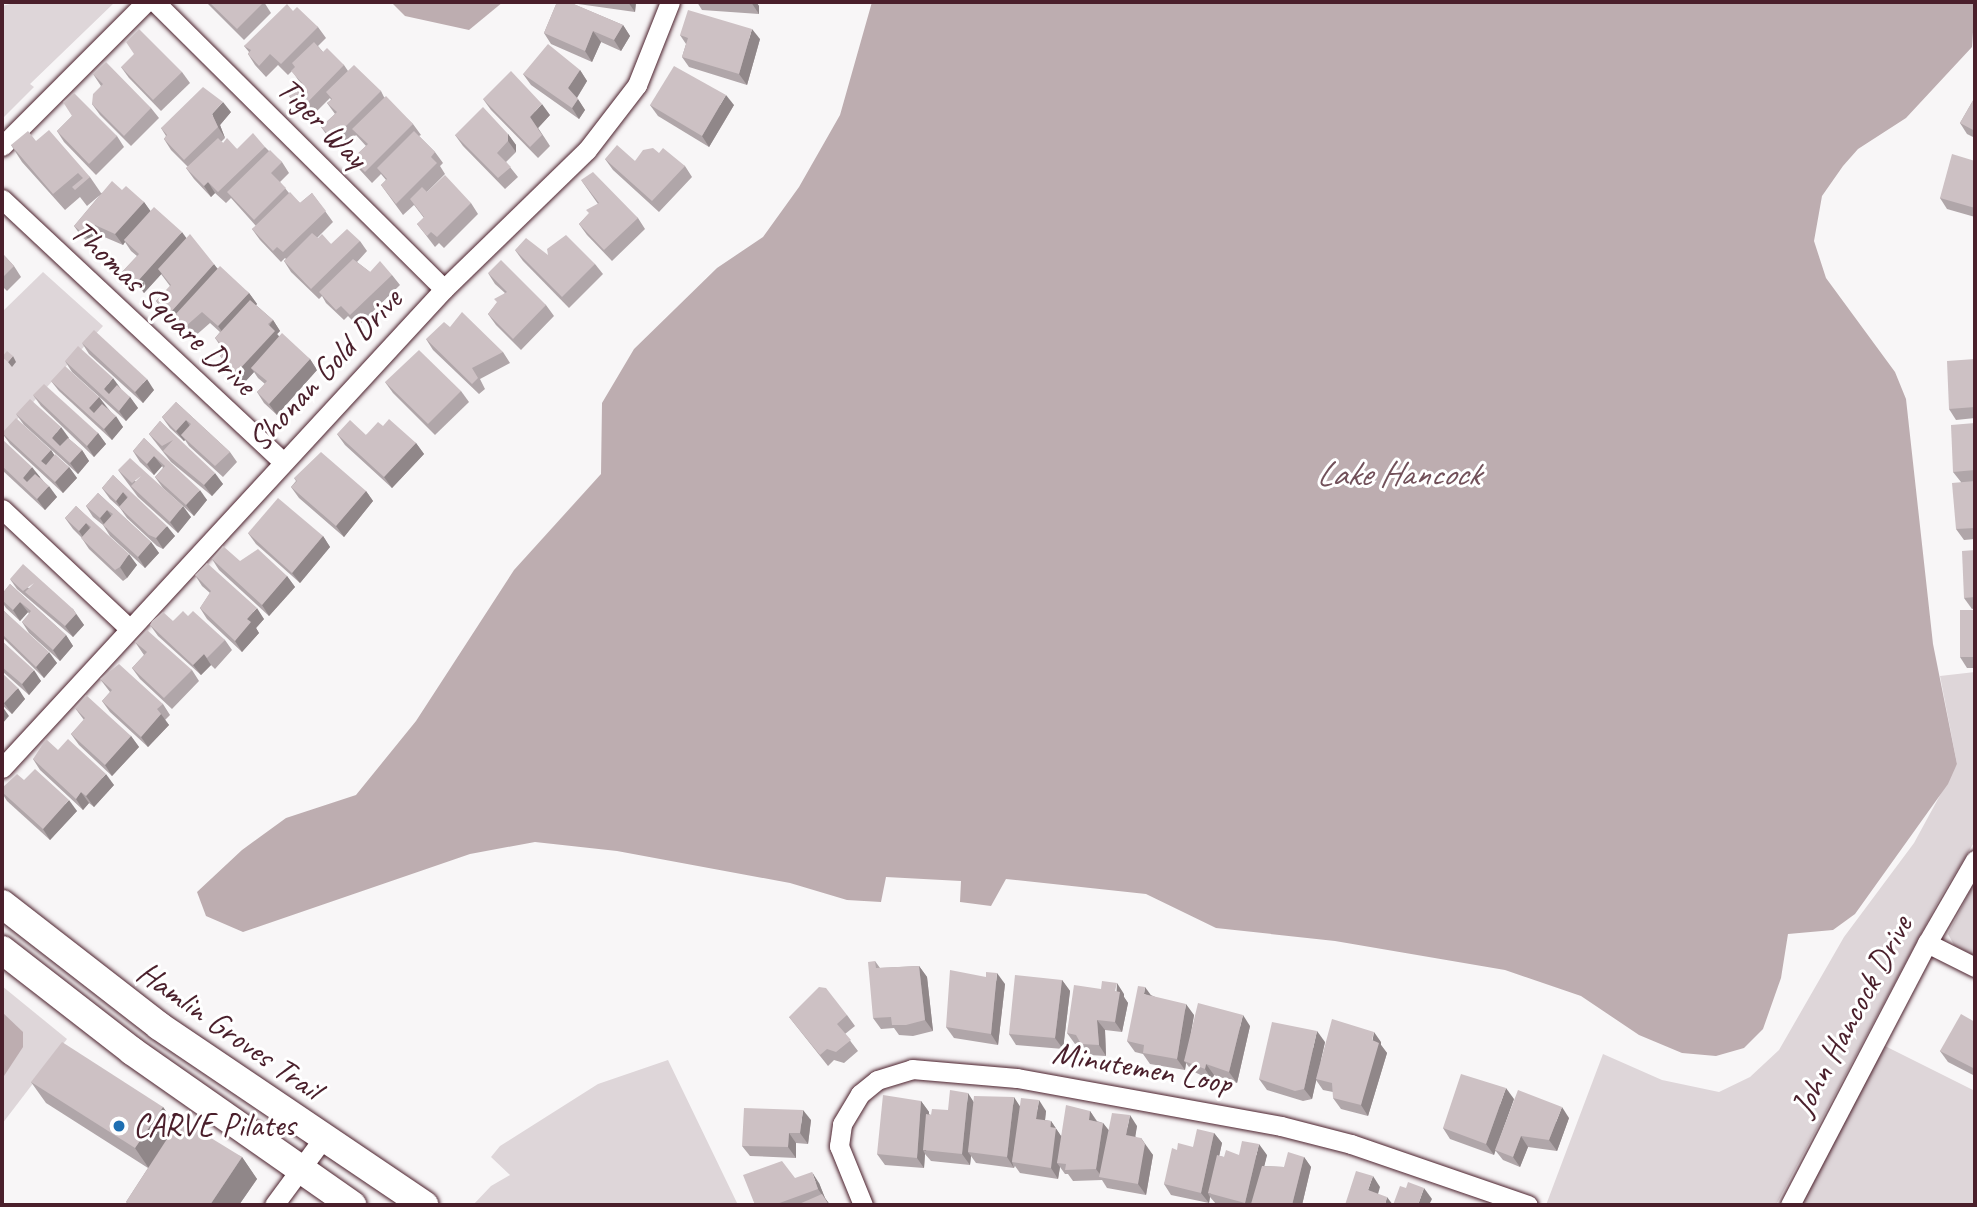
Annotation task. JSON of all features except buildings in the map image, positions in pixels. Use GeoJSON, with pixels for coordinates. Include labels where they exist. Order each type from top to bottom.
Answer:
{"type":"FeatureCollection","features":[{"type":"Feature","properties":{"kind":"main road","name":"Hamlin Groves Trail"},"geometry":{"type":"LineString","coordinates":[[2,904],[159,1026],[322,1140],[424,1205]]}},
{"type":"Feature","properties":{"kind":"main road"},"geometry":{"type":"LineString","coordinates":[[2,950],[132,1051],[352,1205]]}},
{"type":"Feature","properties":{"kind":"street"},"geometry":{"type":"LineString","coordinates":[[2,146],[146,2]]}},
{"type":"Feature","properties":{"kind":"street","name":"Tiger Way"},"geometry":{"type":"LineString","coordinates":[[155,2],[444,289]]}},
{"type":"Feature","properties":{"kind":"street","name":"Shonan Gold Drive"},"geometry":{"type":"LineString","coordinates":[[2,768],[444,289],[587,150],[637,85],[670,2]]}},
{"type":"Feature","properties":{"kind":"street","name":"Thomas Square Drive"},"geometry":{"type":"LineString","coordinates":[[2,199],[283,462]]}},
{"type":"Feature","properties":{"kind":"street"},"geometry":{"type":"LineString","coordinates":[[2,509],[130,629]]}},
{"type":"Feature","properties":{"kind":"street","name":"John Hancock Drive"},"geometry":{"type":"LineString","coordinates":[[1790,1205],[1927,943],[1975,860]]}},
{"type":"Feature","properties":{"kind":"street"},"geometry":{"type":"LineString","coordinates":[[1927,943],[1975,967]]}},
{"type":"Feature","properties":{"kind":"street","name":"Minutemen Loop"},"geometry":{"type":"LineString","coordinates":[[863,1205],[839,1146],[842,1125],[860,1094],[877,1080],[912,1069],[1070,1086],[1281,1126],[1351,1144],[1528,1205]]}},
{"type":"Feature","properties":{"kind":"street"},"geometry":{"type":"LineString","coordinates":[[274,1205],[322,1140]]}},
{"type":"Feature","properties":{"kind":"shaded area"},"geometry":{"type":"Polygon","coordinates":[[[18,2],[115,2],[30,84],[34,87],[2,119],[2,6],[18,2]]]}},
{"type":"Feature","properties":{"kind":"shaded area"},"geometry":{"type":"Polygon","coordinates":[[[43,272],[103,326],[2,436],[2,312],[43,272]]]}},
{"type":"Feature","properties":{"kind":"shaded area"},"geometry":{"type":"Polygon","coordinates":[[[1975,672],[1975,841],[1940,898],[1776,1205],[1546,1205],[1603,1054],[1662,1080],[1719,1092],[1750,1077],[1779,1050],[1844,937],[1914,843],[1957,764],[1940,676],[1975,672]]]}},
{"type":"Feature","properties":{"kind":"shaded area"},"geometry":{"type":"Polygon","coordinates":[[[1975,881],[1975,956],[1954,945],[1948,934],[1975,881]]]}},
{"type":"Feature","properties":{"kind":"shaded area"},"geometry":{"type":"Polygon","coordinates":[[[2,986],[67,1039],[2,1124],[2,986]]]}},
{"type":"Feature","properties":{"kind":"shaded area"},"geometry":{"type":"Polygon","coordinates":[[[1883,1045],[1975,1091],[1975,1205],[1797,1205],[1883,1045]]]}},
{"type":"Feature","properties":{"kind":"shaded area"},"geometry":{"type":"Polygon","coordinates":[[[668,1060],[738,1205],[473,1205],[491,1186],[510,1175],[491,1157],[500,1146],[598,1084],[668,1060]]]}},
{"type":"Feature","properties":{"kind":"water"},"geometry":{"type":"Polygon","coordinates":[[[391,2],[503,2],[469,30],[405,16],[391,2]]]}},
{"type":"Feature","properties":{"kind":"water","name":"Lake Hancock"},"geometry":{"type":"Polygon","coordinates":[[[872,2],[1975,2],[1972,47],[1906,118],[1858,149],[1843,166],[1822,196],[1814,241],[1826,278],[1895,372],[1906,399],[1933,644],[1957,764],[1948,784],[1855,914],[1833,930],[1788,934],[1781,978],[1763,1029],[1744,1048],[1716,1056],[1682,1053],[1639,1035],[1581,996],[1505,970],[1335,941],[1216,928],[1146,894],[1006,879],[991,906],[960,902],[961,881],[886,877],[881,902],[847,900],[790,883],[617,851],[535,842],[470,854],[243,932],[206,916],[197,892],[242,850],[286,818],[356,795],[416,721],[514,570],[601,474],[602,403],[634,349],[717,268],[763,237],[799,187],[840,115],[872,2]]]}},
{"type":"Feature","properties":{"kind":"water"},"geometry":{"type":"Polygon","coordinates":[[[2,1012],[23,1032],[23,1047],[2,1079],[2,1012]]]}},
{"type":"Feature","properties":{"kind":"place","name":"CARVE Pilates"},"geometry":{"type":"Point","coordinates":[119,1126]}}]}
